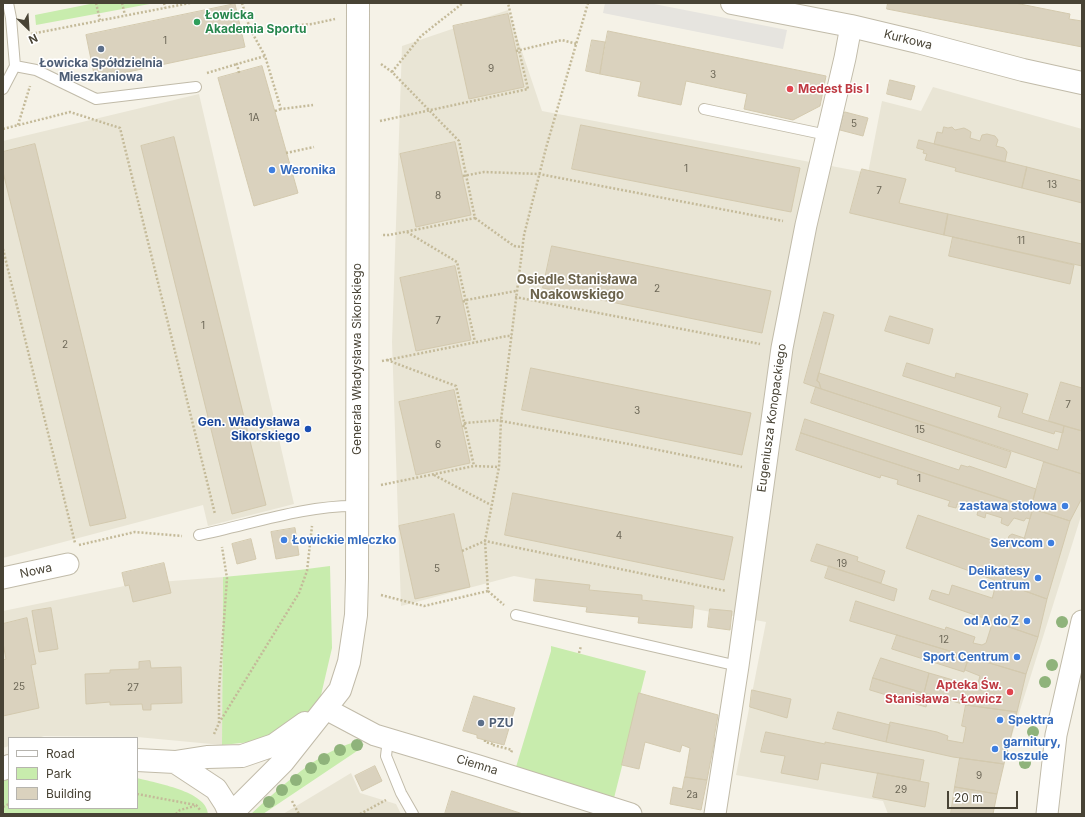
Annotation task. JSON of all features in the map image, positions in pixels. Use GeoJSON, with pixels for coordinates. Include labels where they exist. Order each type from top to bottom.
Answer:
{"type":"FeatureCollection","features":[{"type":"Feature","properties":{"kind":"street","name":"Generała Władysława Sikorskiego"},"geometry":{"type":"LineString","coordinates":[[230,814],[283,762],[326,709],[340,690],[349,662],[356,615],[357,578],[358,3]]}},
{"type":"Feature","properties":{"kind":"street","name":"Kurkowa"},"geometry":{"type":"LineString","coordinates":[[732,3],[764,6],[918,42],[1023,70],[1082,83]]}},
{"type":"Feature","properties":{"kind":"street","name":"Eugeniusza Konopackiego"},"geometry":{"type":"LineString","coordinates":[[715,814],[738,666],[782,348],[806,225],[845,58],[851,26]]}},
{"type":"Feature","properties":{"kind":"street","name":"Nowa"},"geometry":{"type":"LineString","coordinates":[[3,578],[68,564]]}},
{"type":"Feature","properties":{"kind":"street"},"geometry":{"type":"LineString","coordinates":[[1046,814],[1056,735],[1082,621]]}},
{"type":"Feature","properties":{"kind":"street","name":"Ciemna"},"geometry":{"type":"LineString","coordinates":[[326,709],[375,735],[631,814]]}},
{"type":"Feature","properties":{"kind":"street"},"geometry":{"type":"LineString","coordinates":[[138,760],[175,762],[207,757],[242,756],[274,745],[326,709]]}},
{"type":"Feature","properties":{"kind":"street"},"geometry":{"type":"LineString","coordinates":[[175,762],[216,789],[225,802],[230,814]]}},
{"type":"Feature","properties":{"kind":"lane"},"geometry":{"type":"LineString","coordinates":[[3,89],[15,66],[7,19],[8,3]]}},
{"type":"Feature","properties":{"kind":"lane"},"geometry":{"type":"LineString","coordinates":[[15,66],[36,70],[96,99],[196,87]]}},
{"type":"Feature","properties":{"kind":"lane"},"geometry":{"type":"LineString","coordinates":[[704,109],[827,135]]}},
{"type":"Feature","properties":{"kind":"lane"},"geometry":{"type":"LineString","coordinates":[[198,535],[313,509],[357,506]]}},
{"type":"Feature","properties":{"kind":"lane"},"geometry":{"type":"LineString","coordinates":[[516,615],[738,666]]}},
{"type":"Feature","properties":{"kind":"lane"},"geometry":{"type":"LineString","coordinates":[[388,739],[386,756],[401,793],[413,814]]}},
{"type":"Feature","properties":{"kind":"path"},"geometry":{"type":"LineString","coordinates":[[96,3],[100,20]]}},
{"type":"Feature","properties":{"kind":"path"},"geometry":{"type":"LineString","coordinates":[[122,3],[125,15]]}},
{"type":"Feature","properties":{"kind":"path"},"geometry":{"type":"LineString","coordinates":[[164,3],[165,8]]}},
{"type":"Feature","properties":{"kind":"path"},"geometry":{"type":"LineString","coordinates":[[18,125],[36,70],[30,34],[190,3]]}},
{"type":"Feature","properties":{"kind":"path"},"geometry":{"type":"LineString","coordinates":[[242,3],[250,29],[266,56],[281,109]]}},
{"type":"Feature","properties":{"kind":"path"},"geometry":{"type":"LineString","coordinates":[[392,72],[421,36],[463,3]]}},
{"type":"Feature","properties":{"kind":"path"},"geometry":{"type":"LineString","coordinates":[[380,121],[528,89],[517,50],[508,3]]}},
{"type":"Feature","properties":{"kind":"path"},"geometry":{"type":"LineString","coordinates":[[381,595],[424,606],[488,591],[485,541],[499,467],[501,421],[512,336],[515,298],[524,235],[539,174],[588,3]]}},
{"type":"Feature","properties":{"kind":"path"},"geometry":{"type":"LineString","coordinates":[[250,29],[312,24],[340,18]]}},
{"type":"Feature","properties":{"kind":"path"},"geometry":{"type":"LineString","coordinates":[[517,50],[562,40],[577,44]]}},
{"type":"Feature","properties":{"kind":"path"},"geometry":{"type":"LineString","coordinates":[[196,87],[200,75],[266,56]]}},
{"type":"Feature","properties":{"kind":"path"},"geometry":{"type":"LineString","coordinates":[[237,64],[239,72]]}},
{"type":"Feature","properties":{"kind":"path"},"geometry":{"type":"LineString","coordinates":[[381,64],[392,72],[459,141],[475,218],[514,246],[522,247]]}},
{"type":"Feature","properties":{"kind":"path"},"geometry":{"type":"LineString","coordinates":[[275,111],[314,105]]}},
{"type":"Feature","properties":{"kind":"path"},"geometry":{"type":"LineString","coordinates":[[3,129],[70,112],[120,128],[219,531],[226,578],[219,690],[219,723]]}},
{"type":"Feature","properties":{"kind":"path"},"geometry":{"type":"LineString","coordinates":[[286,153],[314,147]]}},
{"type":"Feature","properties":{"kind":"path"},"geometry":{"type":"LineString","coordinates":[[462,176],[484,172],[539,174],[791,222]]}},
{"type":"Feature","properties":{"kind":"path"},"geometry":{"type":"LineString","coordinates":[[381,235],[407,232],[475,218]]}},
{"type":"Feature","properties":{"kind":"path"},"geometry":{"type":"LineString","coordinates":[[407,232],[457,262],[475,342]]}},
{"type":"Feature","properties":{"kind":"path"},"geometry":{"type":"LineString","coordinates":[[3,249],[75,546],[135,532],[177,537],[198,535]]}},
{"type":"Feature","properties":{"kind":"path"},"geometry":{"type":"LineString","coordinates":[[463,302],[466,300],[516,291]]}},
{"type":"Feature","properties":{"kind":"path"},"geometry":{"type":"LineString","coordinates":[[515,298],[766,345]]}},
{"type":"Feature","properties":{"kind":"path"},"geometry":{"type":"LineString","coordinates":[[382,361],[512,336]]}},
{"type":"Feature","properties":{"kind":"path"},"geometry":{"type":"LineString","coordinates":[[387,360],[456,386],[474,466]]}},
{"type":"Feature","properties":{"kind":"path"},"geometry":{"type":"LineString","coordinates":[[465,423],[501,421],[744,467]]}},
{"type":"Feature","properties":{"kind":"path"},"geometry":{"type":"LineString","coordinates":[[463,427],[465,423]]}},
{"type":"Feature","properties":{"kind":"path"},"geometry":{"type":"LineString","coordinates":[[382,485],[474,466],[499,467]]}},
{"type":"Feature","properties":{"kind":"path"},"geometry":{"type":"LineString","coordinates":[[434,475],[491,505]]}},
{"type":"Feature","properties":{"kind":"path"},"geometry":{"type":"LineString","coordinates":[[212,740],[219,723],[300,593],[307,571],[313,509]]}},
{"type":"Feature","properties":{"kind":"path"},"geometry":{"type":"LineString","coordinates":[[462,551],[485,541],[727,591]]}},
{"type":"Feature","properties":{"kind":"path"},"geometry":{"type":"LineString","coordinates":[[360,814],[401,793]]}},
{"type":"Feature","properties":{"kind":"path"},"geometry":{"type":"LineString","coordinates":[[138,794],[196,805],[203,814]]}},
{"type":"Feature","properties":{"kind":"path"},"geometry":{"type":"LineString","coordinates":[[292,801],[299,814]]}},
{"type":"Feature","properties":{"kind":"path"},"geometry":{"type":"LineString","coordinates":[[176,814],[180,810],[196,805]]}},
{"type":"Feature","properties":{"kind":"shaded area"},"geometry":{"type":"Polygon","coordinates":[[[605,3],[649,3],[787,30],[783,49],[603,13],[605,3]]]}},
{"type":"Feature","properties":{"kind":"shaded area"},"geometry":{"type":"Polygon","coordinates":[[[508,10],[542,111],[868,173],[882,101],[921,111],[933,87],[1082,129],[1082,513],[1003,764],[993,814],[888,814],[883,801],[736,775],[766,622],[514,576],[401,606],[392,342],[402,46],[508,10]]]}},
{"type":"Feature","properties":{"kind":"shaded area"},"geometry":{"type":"Polygon","coordinates":[[[199,94],[294,504],[208,526],[203,505],[3,558],[3,141],[199,94]]]}},
{"type":"Feature","properties":{"kind":"shaded area"},"geometry":{"type":"Polygon","coordinates":[[[223,577],[222,745],[138,737],[44,736],[8,737],[8,746],[3,748],[3,611],[134,584],[223,577]]]}},
{"type":"Feature","properties":{"kind":"shaded area"},"geometry":{"type":"Polygon","coordinates":[[[351,773],[360,793],[396,804],[401,814],[283,814],[351,773]]]}},
{"type":"Feature","properties":{"kind":"green space"},"geometry":{"type":"Polygon","coordinates":[[[95,3],[155,3],[36,25],[35,15],[95,3]]]}},
{"type":"Feature","properties":{"kind":"green space"},"geometry":{"type":"Polygon","coordinates":[[[330,566],[332,648],[318,708],[270,740],[222,745],[223,577],[330,566]]]}},
{"type":"Feature","properties":{"kind":"green space"},"geometry":{"type":"Polygon","coordinates":[[[551,646],[646,671],[614,798],[516,767],[551,651],[551,646]]]}},
{"type":"Feature","properties":{"kind":"green space"},"geometry":{"type":"Polygon","coordinates":[[[355,742],[364,744],[357,751],[263,814],[251,814],[287,782],[313,762],[341,747],[355,742]]]}},
{"type":"Feature","properties":{"kind":"green space"},"geometry":{"type":"Polygon","coordinates":[[[8,777],[8,809],[138,809],[138,778],[179,789],[190,794],[199,799],[205,806],[208,814],[3,814],[3,779],[8,777]]]}},
{"type":"Feature","properties":{"kind":"building"},"geometry":{"type":"Polygon","coordinates":[[[888,3],[1015,3],[1070,14],[1069,19],[1082,21],[1082,47],[887,9],[888,3]]]}},
{"type":"Feature","properties":{"kind":"building"},"geometry":{"type":"Polygon","coordinates":[[[235,4],[245,47],[95,79],[86,35],[235,4]]]}},
{"type":"Feature","properties":{"kind":"building"},"geometry":{"type":"Polygon","coordinates":[[[508,14],[524,87],[469,99],[453,26],[508,14]]]}},
{"type":"Feature","properties":{"kind":"building"},"geometry":{"type":"Polygon","coordinates":[[[608,31],[826,76],[820,106],[793,120],[744,109],[747,94],[686,81],[681,105],[638,96],[641,82],[600,74],[608,31]]]}},
{"type":"Feature","properties":{"kind":"building"},"geometry":{"type":"Polygon","coordinates":[[[592,40],[605,42],[600,74],[586,71],[592,40]]]}},
{"type":"Feature","properties":{"kind":"building"},"geometry":{"type":"Polygon","coordinates":[[[262,66],[298,193],[254,206],[218,78],[262,66]]]}},
{"type":"Feature","properties":{"kind":"building"},"geometry":{"type":"Polygon","coordinates":[[[890,80],[915,86],[911,100],[887,94],[890,80]]]}},
{"type":"Feature","properties":{"kind":"building"},"geometry":{"type":"Polygon","coordinates":[[[845,112],[868,118],[863,136],[840,130],[845,112]]]}},
{"type":"Feature","properties":{"kind":"building"},"geometry":{"type":"Polygon","coordinates":[[[581,125],[800,168],[791,212],[572,169],[581,125]]]}},
{"type":"Feature","properties":{"kind":"building"},"geometry":{"type":"Polygon","coordinates":[[[944,127],[952,127],[955,130],[964,128],[971,132],[970,138],[980,141],[982,135],[987,134],[995,136],[998,140],[996,146],[1004,148],[1007,152],[1005,162],[934,144],[937,132],[942,133],[944,127]]]}},
{"type":"Feature","properties":{"kind":"building"},"geometry":{"type":"Polygon","coordinates":[[[174,137],[266,505],[232,514],[141,146],[174,137]]]}},
{"type":"Feature","properties":{"kind":"building"},"geometry":{"type":"Polygon","coordinates":[[[919,140],[1027,167],[1022,188],[955,171],[956,168],[925,160],[927,154],[923,153],[924,150],[917,148],[919,140]]]}},
{"type":"Feature","properties":{"kind":"building"},"geometry":{"type":"Polygon","coordinates":[[[455,142],[471,215],[416,227],[400,154],[455,142]]]}},
{"type":"Feature","properties":{"kind":"building"},"geometry":{"type":"Polygon","coordinates":[[[35,144],[126,518],[90,526],[3,172],[3,152],[35,144]]]}},
{"type":"Feature","properties":{"kind":"building"},"geometry":{"type":"Polygon","coordinates":[[[1027,167],[1082,181],[1082,203],[1022,188],[1027,167]]]}},
{"type":"Feature","properties":{"kind":"building"},"geometry":{"type":"Polygon","coordinates":[[[862,169],[906,179],[899,203],[948,214],[944,235],[850,213],[862,169]]]}},
{"type":"Feature","properties":{"kind":"building"},"geometry":{"type":"Polygon","coordinates":[[[948,214],[1082,244],[1082,266],[944,235],[948,214]]]}},
{"type":"Feature","properties":{"kind":"building"},"geometry":{"type":"Polygon","coordinates":[[[953,237],[1074,265],[1070,284],[949,256],[953,237]]]}},
{"type":"Feature","properties":{"kind":"building"},"geometry":{"type":"Polygon","coordinates":[[[552,246],[771,291],[762,333],[543,288],[552,246]]]}},
{"type":"Feature","properties":{"kind":"building"},"geometry":{"type":"Polygon","coordinates":[[[455,266],[471,340],[416,351],[400,278],[455,266]]]}},
{"type":"Feature","properties":{"kind":"building"},"geometry":{"type":"Polygon","coordinates":[[[824,312],[834,315],[817,381],[819,382],[821,389],[804,383],[824,312]]]}},
{"type":"Feature","properties":{"kind":"building"},"geometry":{"type":"Polygon","coordinates":[[[890,316],[933,329],[929,344],[885,331],[890,316]]]}},
{"type":"Feature","properties":{"kind":"building"},"geometry":{"type":"Polygon","coordinates":[[[907,363],[955,378],[956,373],[1028,394],[1022,413],[1064,426],[1063,433],[1055,431],[1054,434],[998,417],[1001,407],[903,376],[907,363]]]}},
{"type":"Feature","properties":{"kind":"building"},"geometry":{"type":"Polygon","coordinates":[[[531,368],[751,413],[742,455],[522,410],[531,368]]]}},
{"type":"Feature","properties":{"kind":"building"},"geometry":{"type":"Polygon","coordinates":[[[819,373],[1058,450],[1064,426],[1082,431],[1082,474],[821,389],[819,382],[817,381],[819,373]]]}},
{"type":"Feature","properties":{"kind":"building"},"geometry":{"type":"Polygon","coordinates":[[[1061,382],[1082,388],[1082,431],[1049,421],[1061,382]]]}},
{"type":"Feature","properties":{"kind":"building"},"geometry":{"type":"Polygon","coordinates":[[[816,387],[1011,452],[1006,468],[811,403],[816,387]]]}},
{"type":"Feature","properties":{"kind":"building"},"geometry":{"type":"Polygon","coordinates":[[[454,390],[470,463],[416,475],[399,402],[454,390]]]}},
{"type":"Feature","properties":{"kind":"building"},"geometry":{"type":"Polygon","coordinates":[[[805,419],[959,470],[961,465],[969,466],[1036,489],[1031,508],[801,433],[805,419]]]}},
{"type":"Feature","properties":{"kind":"building"},"geometry":{"type":"Polygon","coordinates":[[[801,433],[1033,509],[1030,519],[1026,518],[1024,521],[1014,518],[1008,526],[1001,523],[1002,518],[986,513],[985,518],[977,515],[978,511],[957,504],[956,508],[948,506],[950,501],[897,484],[898,480],[881,475],[880,478],[796,450],[801,433]]]}},
{"type":"Feature","properties":{"kind":"building"},"geometry":{"type":"Polygon","coordinates":[[[1044,462],[1082,474],[1082,498],[1070,521],[1031,508],[1044,462]]]}},
{"type":"Feature","properties":{"kind":"building"},"geometry":{"type":"Polygon","coordinates":[[[513,493],[733,537],[724,580],[505,535],[513,493]]]}},
{"type":"Feature","properties":{"kind":"building"},"geometry":{"type":"Polygon","coordinates":[[[1033,509],[1070,521],[1047,599],[906,548],[918,515],[1006,545],[1009,536],[1012,534],[1024,538],[1033,509]]]}},
{"type":"Feature","properties":{"kind":"building"},"geometry":{"type":"Polygon","coordinates":[[[454,514],[470,587],[415,599],[399,526],[454,514]]]}},
{"type":"Feature","properties":{"kind":"building"},"geometry":{"type":"Polygon","coordinates":[[[295,528],[299,555],[276,559],[271,532],[295,528]]]}},
{"type":"Feature","properties":{"kind":"building"},"geometry":{"type":"Polygon","coordinates":[[[251,539],[256,559],[237,564],[232,544],[251,539]]]}},
{"type":"Feature","properties":{"kind":"building"},"geometry":{"type":"Polygon","coordinates":[[[817,544],[858,557],[857,561],[885,571],[881,583],[811,561],[817,544]]]}},
{"type":"Feature","properties":{"kind":"building"},"geometry":{"type":"Polygon","coordinates":[[[164,563],[171,593],[133,602],[129,585],[125,586],[122,573],[164,563]]]}},
{"type":"Feature","properties":{"kind":"building"},"geometry":{"type":"Polygon","coordinates":[[[829,566],[897,589],[894,601],[825,578],[829,566]]]}},
{"type":"Feature","properties":{"kind":"building"},"geometry":{"type":"Polygon","coordinates":[[[536,579],[590,585],[589,590],[642,595],[642,600],[694,606],[692,628],[638,623],[639,617],[586,612],[587,607],[534,601],[536,579]]]}},
{"type":"Feature","properties":{"kind":"building"},"geometry":{"type":"Polygon","coordinates":[[[997,581],[1047,599],[1038,637],[929,599],[932,590],[949,595],[952,585],[992,598],[997,581]]]}},
{"type":"Feature","properties":{"kind":"building"},"geometry":{"type":"Polygon","coordinates":[[[856,601],[945,630],[946,627],[975,637],[973,643],[982,645],[986,643],[992,624],[985,621],[986,619],[1038,637],[1026,674],[850,621],[856,601]]]}},
{"type":"Feature","properties":{"kind":"building"},"geometry":{"type":"Polygon","coordinates":[[[51,608],[58,649],[39,652],[32,611],[51,608]]]}},
{"type":"Feature","properties":{"kind":"building"},"geometry":{"type":"Polygon","coordinates":[[[710,609],[732,611],[730,630],[708,627],[710,609]]]}},
{"type":"Feature","properties":{"kind":"building"},"geometry":{"type":"Polygon","coordinates":[[[27,618],[36,664],[31,665],[39,708],[3,716],[3,660],[6,659],[3,643],[3,624],[27,618]]]}},
{"type":"Feature","properties":{"kind":"building"},"geometry":{"type":"Polygon","coordinates":[[[897,635],[969,657],[964,672],[892,649],[897,635]]]}},
{"type":"Feature","properties":{"kind":"building"},"geometry":{"type":"Polygon","coordinates":[[[969,657],[1026,674],[1017,712],[966,705],[924,693],[929,673],[977,687],[980,676],[965,670],[969,657]]]}},
{"type":"Feature","properties":{"kind":"building"},"geometry":{"type":"Polygon","coordinates":[[[881,658],[929,673],[924,693],[873,678],[881,658]]]}},
{"type":"Feature","properties":{"kind":"building"},"geometry":{"type":"Polygon","coordinates":[[[150,661],[151,668],[181,667],[182,703],[151,704],[151,710],[143,710],[142,704],[110,705],[110,702],[86,704],[85,674],[110,673],[110,670],[139,669],[139,662],[150,661]]]}},
{"type":"Feature","properties":{"kind":"building"},"geometry":{"type":"Polygon","coordinates":[[[873,678],[929,695],[926,707],[870,690],[873,678]]]}},
{"type":"Feature","properties":{"kind":"building"},"geometry":{"type":"Polygon","coordinates":[[[752,690],[791,699],[787,718],[750,707],[752,690]]]}},
{"type":"Feature","properties":{"kind":"building"},"geometry":{"type":"Polygon","coordinates":[[[639,693],[718,715],[707,780],[685,777],[690,748],[682,745],[680,752],[645,742],[639,769],[622,765],[639,693]]]}},
{"type":"Feature","properties":{"kind":"building"},"geometry":{"type":"Polygon","coordinates":[[[474,696],[515,708],[504,745],[477,738],[477,735],[463,731],[474,696]]]}},
{"type":"Feature","properties":{"kind":"building"},"geometry":{"type":"Polygon","coordinates":[[[966,705],[1017,712],[1004,764],[953,757],[886,742],[890,722],[937,732],[948,736],[947,740],[963,743],[966,727],[962,726],[966,705]]]}},
{"type":"Feature","properties":{"kind":"building"},"geometry":{"type":"Polygon","coordinates":[[[838,712],[890,725],[886,742],[833,729],[838,712]]]}},
{"type":"Feature","properties":{"kind":"building"},"geometry":{"type":"Polygon","coordinates":[[[766,732],[825,744],[825,742],[924,760],[920,781],[821,763],[818,780],[781,773],[785,756],[761,752],[766,732]]]}},
{"type":"Feature","properties":{"kind":"building"},"geometry":{"type":"Polygon","coordinates":[[[960,758],[1004,764],[997,794],[955,787],[960,758]]]}},
{"type":"Feature","properties":{"kind":"building"},"geometry":{"type":"Polygon","coordinates":[[[375,766],[382,781],[362,791],[355,776],[375,766]]]}},
{"type":"Feature","properties":{"kind":"building"},"geometry":{"type":"Polygon","coordinates":[[[878,773],[929,783],[925,807],[873,797],[878,773]]]}},
{"type":"Feature","properties":{"kind":"building"},"geometry":{"type":"Polygon","coordinates":[[[685,777],[707,780],[701,810],[670,804],[673,787],[682,789],[685,777]]]}},
{"type":"Feature","properties":{"kind":"building"},"geometry":{"type":"Polygon","coordinates":[[[955,787],[997,794],[993,814],[951,814],[955,787]]]}},
{"type":"Feature","properties":{"kind":"building"},"geometry":{"type":"Polygon","coordinates":[[[452,791],[523,814],[445,814],[452,791]]]}},
{"type":"Feature","properties":{"kind":"place","name":"Łowicka Akademia Sportu"},"geometry":{"type":"Point","coordinates":[197,22]}},
{"type":"Feature","properties":{"kind":"place","name":"Łowicka Spółdzielnia Mieszkaniowa"},"geometry":{"type":"Point","coordinates":[101,49]}},
{"type":"Feature","properties":{"kind":"place","name":"Medest Bis I"},"geometry":{"type":"Point","coordinates":[790,89]}},
{"type":"Feature","properties":{"kind":"place","name":"Weronika"},"geometry":{"type":"Point","coordinates":[272,170]}},
{"type":"Feature","properties":{"kind":"place","name":"Gen. Władysława Sikorskiego"},"geometry":{"type":"Point","coordinates":[308,429]}},
{"type":"Feature","properties":{"kind":"place","name":"zastawa stołowa"},"geometry":{"type":"Point","coordinates":[1065,506]}},
{"type":"Feature","properties":{"kind":"place","name":"Łowickie mleczko"},"geometry":{"type":"Point","coordinates":[284,540]}},
{"type":"Feature","properties":{"kind":"place","name":"Servcom"},"geometry":{"type":"Point","coordinates":[1051,543]}},
{"type":"Feature","properties":{"kind":"place","name":"Delikatesy Centrum"},"geometry":{"type":"Point","coordinates":[1038,578]}},
{"type":"Feature","properties":{"kind":"place","name":"od A do Z"},"geometry":{"type":"Point","coordinates":[1027,621]}},
{"type":"Feature","properties":{"kind":"place","name":"Sport Centrum"},"geometry":{"type":"Point","coordinates":[1017,657]}},
{"type":"Feature","properties":{"kind":"place","name":"Apteka Św. Stanisława - Łowicz"},"geometry":{"type":"Point","coordinates":[1010,692]}},
{"type":"Feature","properties":{"kind":"place","name":"Spektra"},"geometry":{"type":"Point","coordinates":[1000,720]}},
{"type":"Feature","properties":{"kind":"place","name":"PZU"},"geometry":{"type":"Point","coordinates":[481,723]}},
{"type":"Feature","properties":{"kind":"place","name":"garnitury, koszule"},"geometry":{"type":"Point","coordinates":[995,749]}},
{"type":"Feature","properties":{"kind":"district","name":"Osiedle Stanisława Noakowskiego"},"geometry":{"type":"Point","coordinates":[577,288]}}]}
